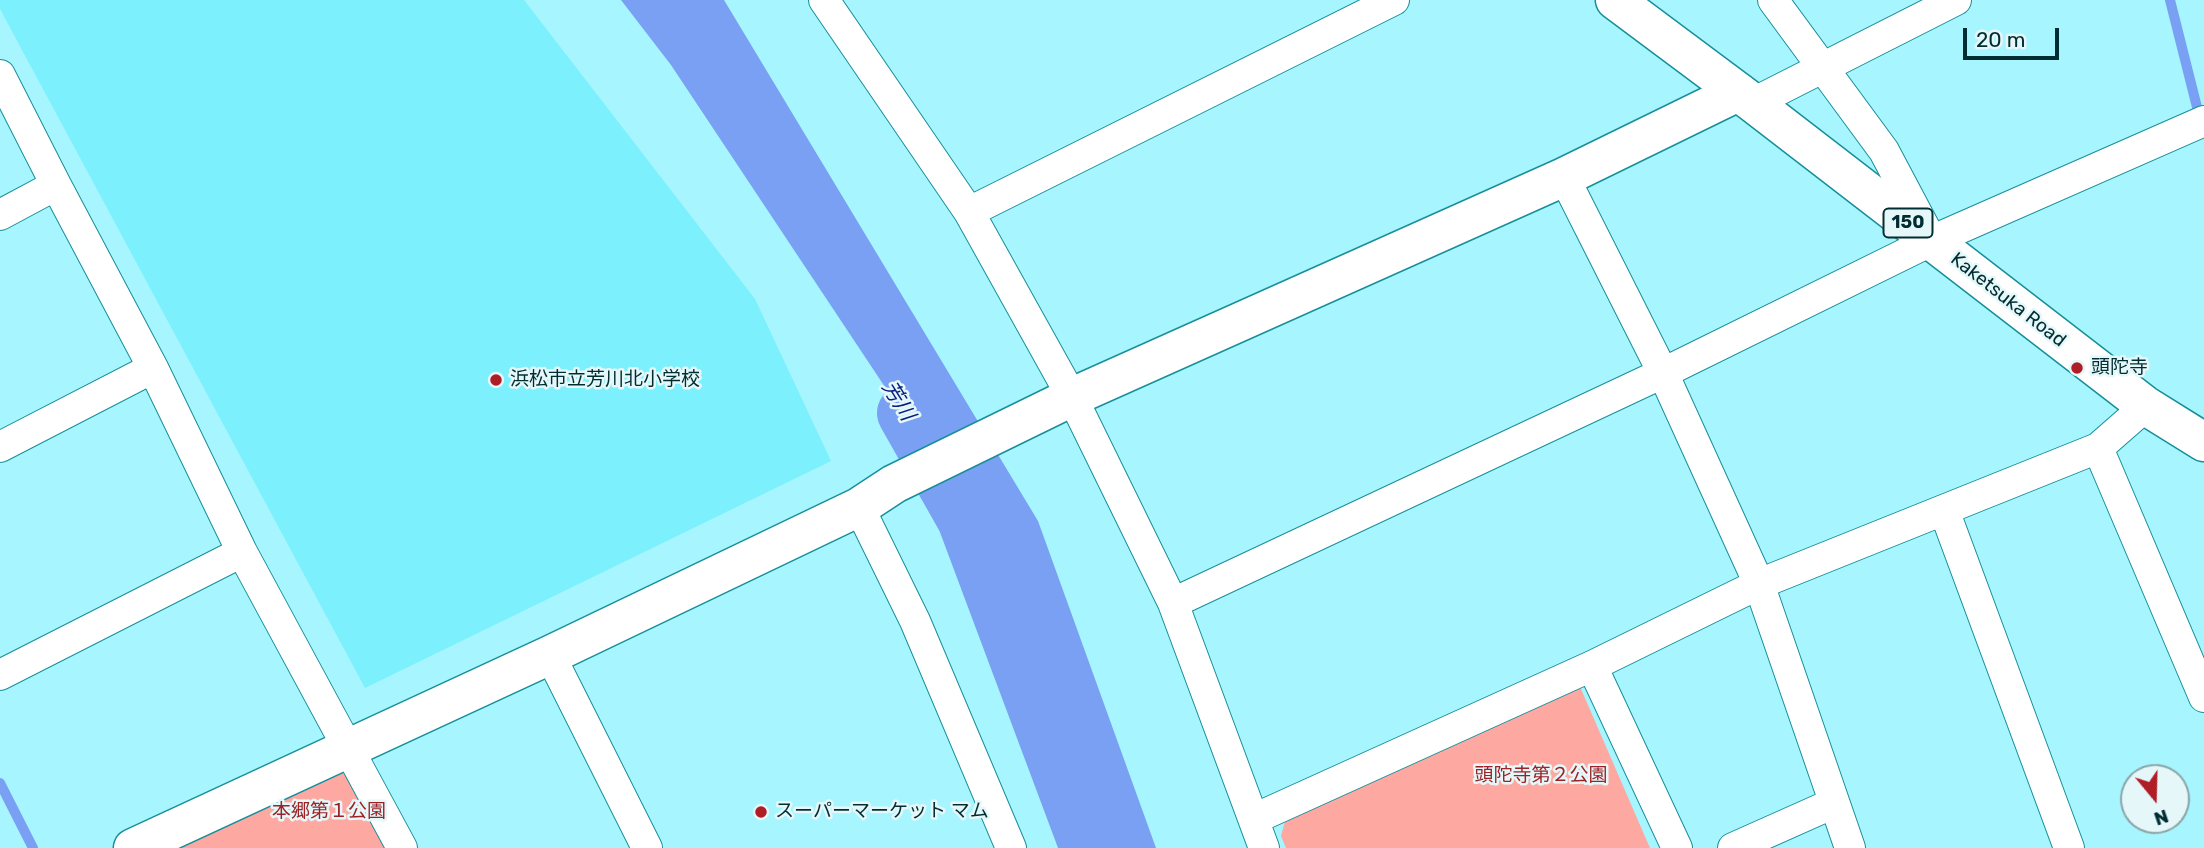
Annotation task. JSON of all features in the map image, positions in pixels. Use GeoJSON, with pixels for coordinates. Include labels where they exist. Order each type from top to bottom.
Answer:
{"type":"FeatureCollection","features":[{"type":"Feature","properties":{"kind":"main road","name":"Kaketsuka Road"},"geometry":{"type":"LineString","coordinates":[[1615,0],[2146,405],[2204,442]]}},
{"type":"Feature","properties":{"kind":"main road"},"geometry":{"type":"LineString","coordinates":[[133,848],[550,655],[859,507],[894,484],[1057,405],[1746,98]]}},
{"type":"Feature","properties":{"kind":"street"},"geometry":{"type":"LineString","coordinates":[[969,212],[1394,0]]}},
{"type":"Feature","properties":{"kind":"street"},"geometry":{"type":"LineString","coordinates":[[1773,0],[1884,151],[1931,241]]}},
{"type":"Feature","properties":{"kind":"street"},"geometry":{"type":"LineString","coordinates":[[1746,98],[1822,66],[1956,0]]}},
{"type":"Feature","properties":{"kind":"street"},"geometry":{"type":"LineString","coordinates":[[829,1],[969,212],[1057,405],[1173,603],[1264,848]]}},
{"type":"Feature","properties":{"kind":"street"},"geometry":{"type":"LineString","coordinates":[[0,75],[153,368],[242,552],[402,848]]}},
{"type":"Feature","properties":{"kind":"street"},"geometry":{"type":"LineString","coordinates":[[1173,603],[1663,373],[1931,241],[2204,121]]}},
{"type":"Feature","properties":{"kind":"street"},"geometry":{"type":"LineString","coordinates":[[1564,177],[1663,373],[1759,584],[1850,848]]}},
{"type":"Feature","properties":{"kind":"street"},"geometry":{"type":"LineString","coordinates":[[0,215],[56,185]]}},
{"type":"Feature","properties":{"kind":"street"},"geometry":{"type":"LineString","coordinates":[[0,447],[153,368]]}},
{"type":"Feature","properties":{"kind":"street"},"geometry":{"type":"LineString","coordinates":[[1254,819],[1592,666],[1759,584],[2098,448],[2146,405]]}},
{"type":"Feature","properties":{"kind":"street"},"geometry":{"type":"LineString","coordinates":[[2098,448],[2204,697]]}},
{"type":"Feature","properties":{"kind":"street"},"geometry":{"type":"LineString","coordinates":[[859,507],[915,621],[1011,848]]}},
{"type":"Feature","properties":{"kind":"street"},"geometry":{"type":"LineString","coordinates":[[1944,510],[2069,848]]}},
{"type":"Feature","properties":{"kind":"street"},"geometry":{"type":"LineString","coordinates":[[0,676],[242,552]]}},
{"type":"Feature","properties":{"kind":"street"},"geometry":{"type":"LineString","coordinates":[[550,655],[647,848]]}},
{"type":"Feature","properties":{"kind":"street"},"geometry":{"type":"LineString","coordinates":[[1592,666],[1676,848]]}},
{"type":"Feature","properties":{"kind":"street"},"geometry":{"type":"LineString","coordinates":[[1733,848],[1834,803]]}},
{"type":"Feature","properties":{"kind":"shaded area","name":"浜松市立芳川北小学校"},"geometry":{"type":"Polygon","coordinates":[[[0,0],[524,0],[755,299],[831,461],[365,688],[0,9],[0,0]]]}},
{"type":"Feature","properties":{"kind":"green space","name":"頭陀寺第２公園"},"geometry":{"type":"Polygon","coordinates":[[[1578,682],[1650,848],[1286,848],[1281,836],[1288,810],[1578,682]]]}},
{"type":"Feature","properties":{"kind":"green space","name":"本郷第１公園"},"geometry":{"type":"Polygon","coordinates":[[[332,770],[351,776],[390,848],[161,848],[332,770]]]}},
{"type":"Feature","properties":{"kind":"water"},"geometry":{"type":"Polygon","coordinates":[[[621,0],[724,0],[1038,521],[1156,848],[1095,848],[984,536],[671,65],[621,0]]]}},
{"type":"Feature","properties":{"kind":"waterway"},"geometry":{"type":"LineString","coordinates":[[2170,0],[2200,119]]}},
{"type":"Feature","properties":{"kind":"waterway","name":"芳川"},"geometry":{"type":"LineString","coordinates":[[906,413],[966,519],[1089,848]]}},
{"type":"Feature","properties":{"kind":"waterway"},"geometry":{"type":"LineString","coordinates":[[0,783],[33,848]]}},
{"type":"Feature","properties":{"kind":"place","name":"頭陀寺"},"geometry":{"type":"Point","coordinates":[2077,368]}},
{"type":"Feature","properties":{"kind":"place","name":"浜松市立芳川北小学校"},"geometry":{"type":"Point","coordinates":[496,380]}},
{"type":"Feature","properties":{"kind":"place","name":"スーパーマーケット マム"},"geometry":{"type":"Point","coordinates":[761,812]}}]}
